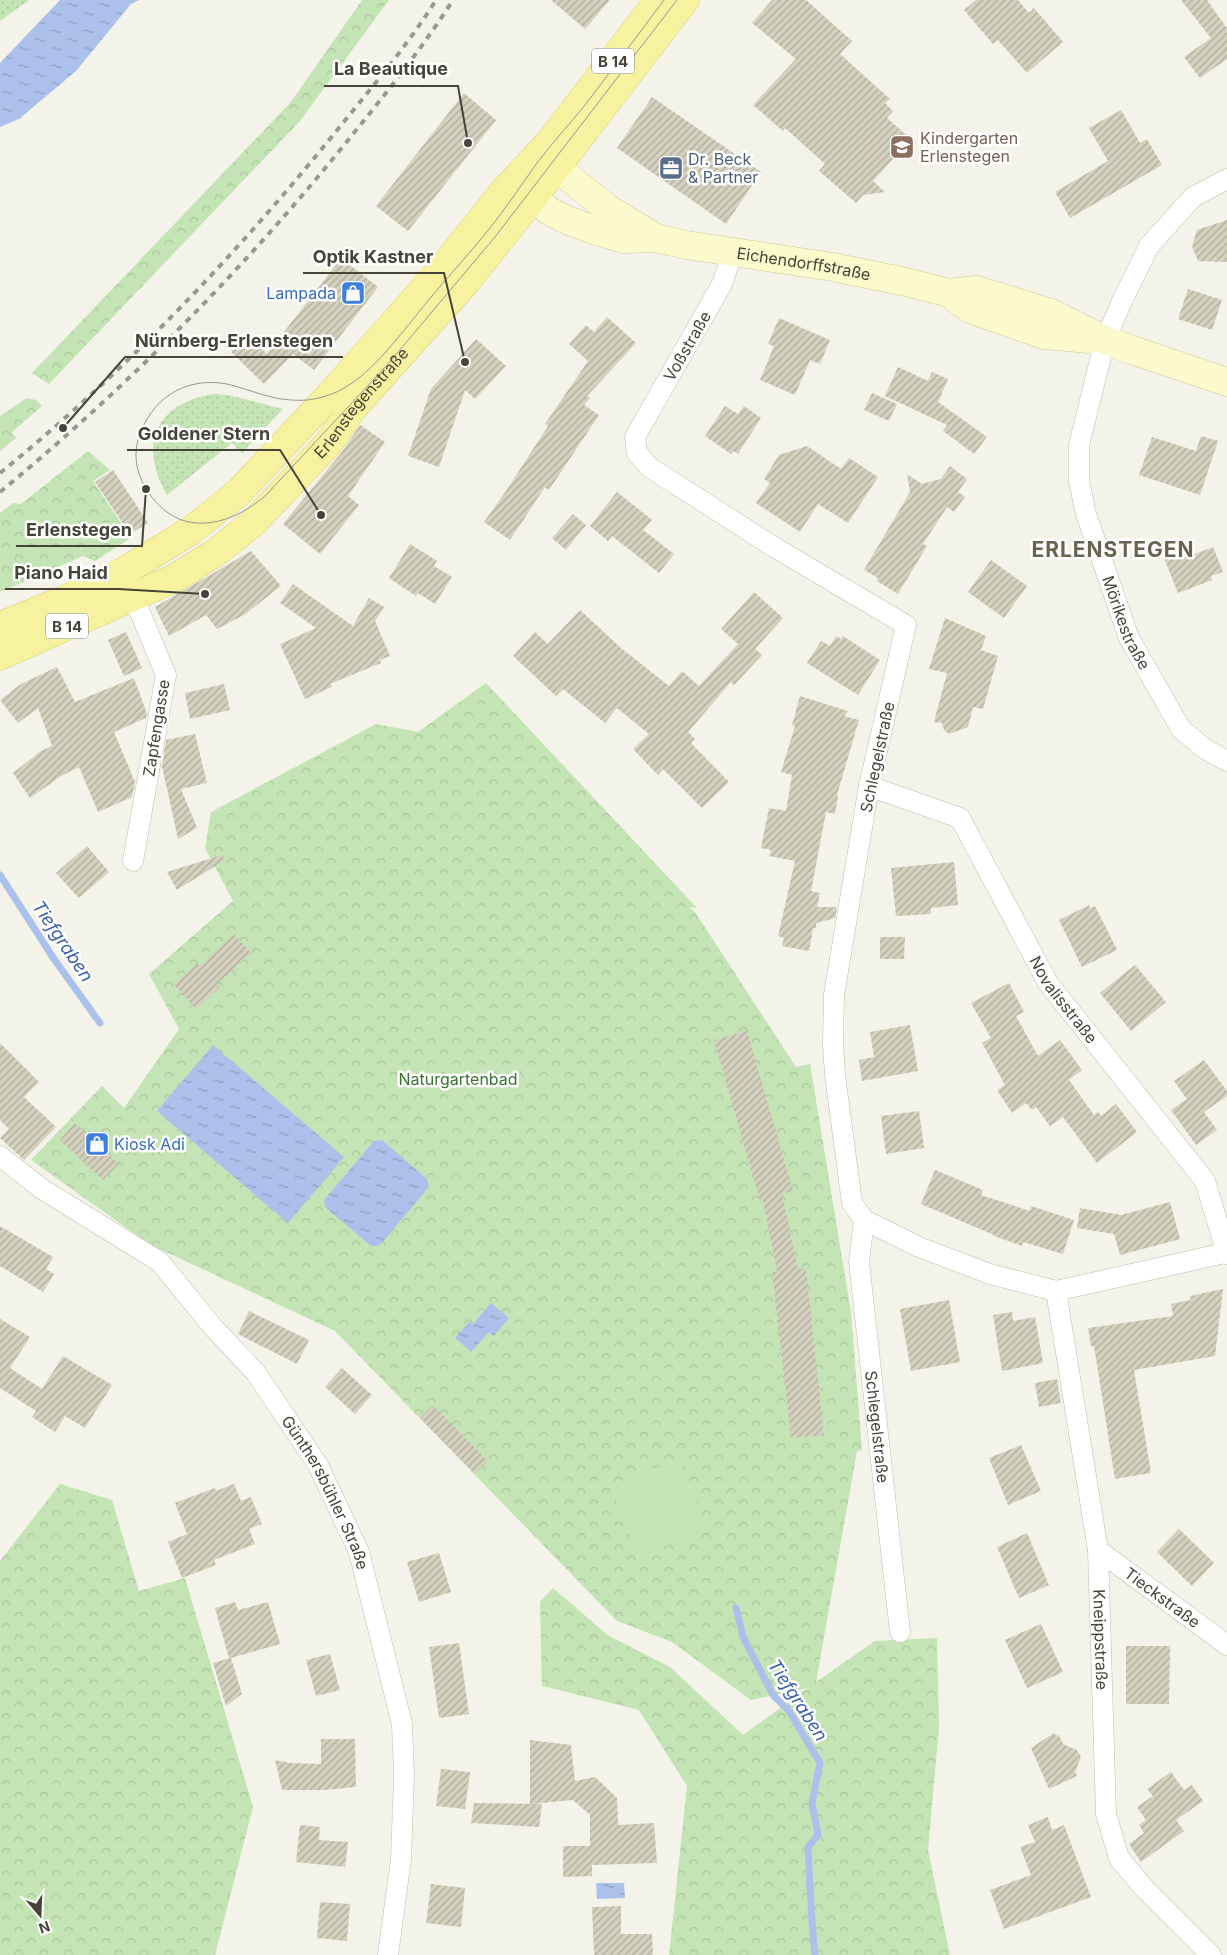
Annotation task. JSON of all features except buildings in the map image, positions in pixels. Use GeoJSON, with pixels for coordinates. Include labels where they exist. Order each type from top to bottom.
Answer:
{"type":"FeatureCollection","features":[{"type":"Feature","properties":{"kind":"main road","name":"Erlenstegenstraße"},"geometry":{"type":"LineString","coordinates":[[1,654],[134,597],[195,566],[254,522],[328,444],[437,294],[504,191],[560,129],[659,0]]}},
{"type":"Feature","properties":{"kind":"main road","name":"Erlenstegenstraße"},"geometry":{"type":"LineString","coordinates":[[0,626],[64,600],[123,572],[192,530],[239,492],[330,394],[437,294],[533,198],[685,0]]}},
{"type":"Feature","properties":{"kind":"street"},"geometry":{"type":"LineString","coordinates":[[533,198],[526,167],[536,164],[556,167]]}},
{"type":"Feature","properties":{"kind":"street","name":"Eichendorffstraße"},"geometry":{"type":"LineString","coordinates":[[556,167],[598,202],[656,238]]}},
{"type":"Feature","properties":{"kind":"street","name":"Mörikestraße"},"geometry":{"type":"LineString","coordinates":[[1227,179],[1194,197],[1149,246],[1122,299],[1105,340],[1079,445],[1079,481],[1086,514],[1129,638],[1181,729],[1205,749],[1227,761]]}},
{"type":"Feature","properties":{"kind":"street","name":"Eichendorffstraße"},"geometry":{"type":"LineString","coordinates":[[533,198],[549,211],[569,221],[624,239],[656,238],[856,271],[906,282],[949,293],[970,309],[1044,335],[1105,340],[1227,382]]}},
{"type":"Feature","properties":{"kind":"street","name":"Voßstraße"},"geometry":{"type":"LineString","coordinates":[[635,437],[722,284],[733,252]]}},
{"type":"Feature","properties":{"kind":"street","name":"Schlegelstraße"},"geometry":{"type":"LineString","coordinates":[[635,437],[638,453],[649,468],[774,547],[906,625],[869,786],[834,995],[833,1044],[835,1075],[852,1203],[864,1220],[859,1262],[900,1632]]}},
{"type":"Feature","properties":{"kind":"street","name":"Zapfengasse"},"geometry":{"type":"LineString","coordinates":[[123,572],[166,675],[133,860]]}},
{"type":"Feature","properties":{"kind":"street","name":"Novalisstraße"},"geometry":{"type":"LineString","coordinates":[[869,786],[960,818],[1048,983],[1205,1181],[1226,1254]]}},
{"type":"Feature","properties":{"kind":"street","name":"Günthersbühler Straße"},"geometry":{"type":"LineString","coordinates":[[0,1156],[42,1189],[160,1262],[212,1326],[256,1374],[318,1465],[359,1552],[402,1724],[404,1775],[401,1859],[388,1955]]}},
{"type":"Feature","properties":{"kind":"street"},"geometry":{"type":"LineString","coordinates":[[864,1220],[919,1247],[990,1274],[1056,1291],[1226,1254]]}},
{"type":"Feature","properties":{"kind":"street","name":"Kneippstraße"},"geometry":{"type":"LineString","coordinates":[[1056,1291],[1098,1550],[1106,1814],[1119,1858],[1143,1887],[1211,1955]]}},
{"type":"Feature","properties":{"kind":"street","name":"Tieckstraße"},"geometry":{"type":"LineString","coordinates":[[1098,1550],[1227,1644]]}},
{"type":"Feature","properties":{"kind":"green space"},"geometry":{"type":"Polygon","coordinates":[[[0,0],[29,0],[0,21],[0,0]]]}},
{"type":"Feature","properties":{"kind":"green space"},"geometry":{"type":"Polygon","coordinates":[[[362,0],[389,0],[300,121],[49,384],[32,373],[291,102],[362,0]]]}},
{"type":"Feature","properties":{"kind":"green space"},"geometry":{"type":"Polygon","coordinates":[[[213,394],[229,395],[283,409],[242,453],[232,443],[167,495],[158,477],[154,460],[154,444],[157,429],[165,417],[177,407],[193,399],[213,394]]]}},
{"type":"Feature","properties":{"kind":"green space"},"geometry":{"type":"Polygon","coordinates":[[[27,398],[36,400],[42,406],[12,432],[16,438],[0,451],[0,416],[27,398]]]}},
{"type":"Feature","properties":{"kind":"green space"},"geometry":{"type":"Polygon","coordinates":[[[88,451],[110,470],[93,481],[131,538],[95,561],[83,556],[0,592],[0,513],[13,503],[21,504],[88,451]]]}},
{"type":"Feature","properties":{"kind":"green space","name":"Naturgartenbad"},"geometry":{"type":"Polygon","coordinates":[[[486,683],[697,908],[689,907],[695,912],[796,1067],[810,1064],[851,1312],[862,1450],[857,1451],[816,1682],[875,1641],[937,1638],[939,1727],[928,1850],[950,1955],[669,1955],[687,1786],[639,1710],[542,1686],[540,1602],[553,1588],[609,1636],[670,1667],[743,1735],[808,1688],[751,1700],[672,1642],[617,1621],[335,1331],[149,1244],[31,1160],[102,1086],[124,1108],[179,1029],[149,974],[233,901],[205,848],[211,812],[376,724],[418,732],[486,683]]]}},
{"type":"Feature","properties":{"kind":"green space"},"geometry":{"type":"Polygon","coordinates":[[[679,1458],[708,1529],[639,1557],[611,1486],[679,1458]]]}},
{"type":"Feature","properties":{"kind":"green space"},"geometry":{"type":"Polygon","coordinates":[[[60,1484],[112,1500],[139,1591],[185,1578],[253,1807],[215,1955],[0,1955],[0,1561],[60,1484]]]}},
{"type":"Feature","properties":{"kind":"water"},"geometry":{"type":"Polygon","coordinates":[[[60,0],[139,0],[131,4],[76,71],[19,119],[0,127],[0,63],[60,0]]]}},
{"type":"Feature","properties":{"kind":"water"},"geometry":{"type":"Polygon","coordinates":[[[213,1045],[344,1157],[288,1223],[157,1111],[213,1045]]]}},
{"type":"Feature","properties":{"kind":"water"},"geometry":{"type":"Polygon","coordinates":[[[382,1140],[427,1179],[429,1187],[379,1246],[371,1246],[325,1207],[324,1200],[374,1141],[382,1140]]]}},
{"type":"Feature","properties":{"kind":"water"},"geometry":{"type":"Polygon","coordinates":[[[491,1303],[509,1318],[494,1336],[489,1332],[471,1352],[455,1338],[469,1322],[473,1324],[491,1303]]]}},
{"type":"Feature","properties":{"kind":"water"},"geometry":{"type":"Polygon","coordinates":[[[596,1883],[624,1883],[625,1898],[597,1899],[596,1883]]]}},
{"type":"Feature","properties":{"kind":"waterway","name":"Tiefgraben"},"geometry":{"type":"LineString","coordinates":[[0,875],[54,959],[100,1023]]}},
{"type":"Feature","properties":{"kind":"waterway","name":"Tiefgraben"},"geometry":{"type":"LineString","coordinates":[[736,1608],[743,1637],[773,1695],[789,1711],[820,1763],[812,1803],[818,1835],[808,1847],[815,1955]]}},
{"type":"Feature","properties":{"kind":"tram line"},"geometry":{"type":"LineString","coordinates":[[664,0],[585,105],[537,163],[483,237],[393,344],[360,377],[336,392],[306,400],[275,398],[227,384],[212,382],[184,387],[160,402],[144,425],[136,449],[140,477],[155,501],[175,517],[188,522],[202,523],[230,518],[256,503],[267,494],[388,364],[495,237],[677,0]]}},
{"type":"Feature","properties":{"kind":"railway"},"geometry":{"type":"LineString","coordinates":[[0,473],[135,353],[220,266],[300,176],[402,50],[436,0]]}},
{"type":"Feature","properties":{"kind":"railway"},"geometry":{"type":"LineString","coordinates":[[0,492],[141,366],[229,277],[313,183],[366,118],[417,52],[453,0]]}},
{"type":"Feature","properties":{"kind":"place","name":"La Beautique"},"geometry":{"type":"Point","coordinates":[468,143]}},
{"type":"Feature","properties":{"kind":"place","name":"Kindergarten Erlenstegen"},"geometry":{"type":"Point","coordinates":[902,147]}},
{"type":"Feature","properties":{"kind":"place","name":"Dr. Beck & Partner"},"geometry":{"type":"Point","coordinates":[671,168]}},
{"type":"Feature","properties":{"kind":"place","name":"Lampada"},"geometry":{"type":"Point","coordinates":[353,293]}},
{"type":"Feature","properties":{"kind":"place","name":"Optik Kastner"},"geometry":{"type":"Point","coordinates":[465,362]}},
{"type":"Feature","properties":{"kind":"place","name":"Nürnberg-Erlenstegen"},"geometry":{"type":"Point","coordinates":[63,428]}},
{"type":"Feature","properties":{"kind":"place","name":"Erlenstegen"},"geometry":{"type":"Point","coordinates":[146,489]}},
{"type":"Feature","properties":{"kind":"place","name":"Goldener Stern"},"geometry":{"type":"Point","coordinates":[321,515]}},
{"type":"Feature","properties":{"kind":"place","name":"Piano Haid"},"geometry":{"type":"Point","coordinates":[205,594]}},
{"type":"Feature","properties":{"kind":"place","name":"Kiosk Adi"},"geometry":{"type":"Point","coordinates":[97,1144]}},
{"type":"Feature","properties":{"kind":"district","name":"ERLENSTEGEN"},"geometry":{"type":"Point","coordinates":[1113,549]}}]}
